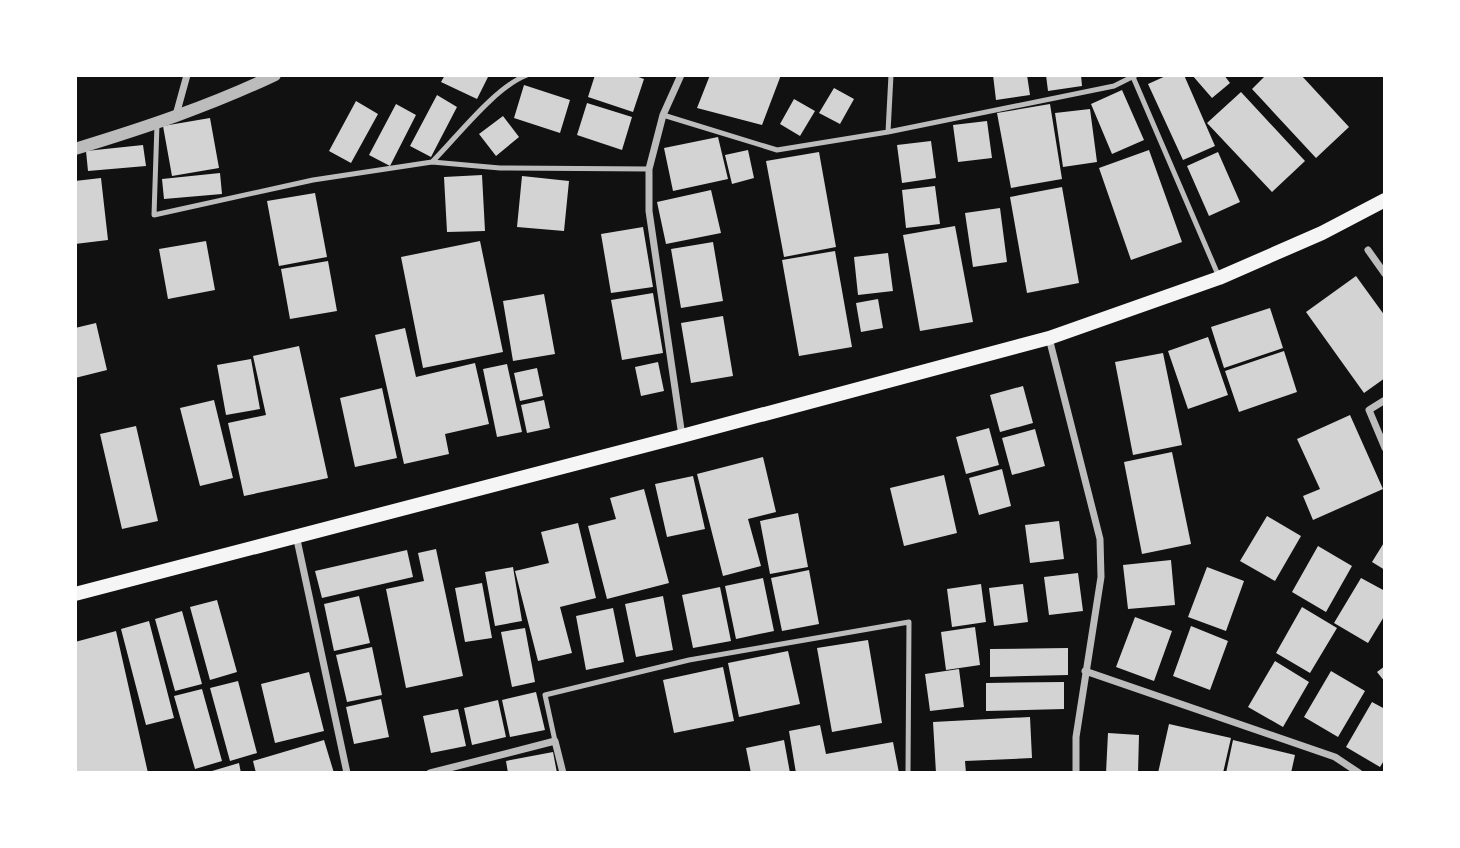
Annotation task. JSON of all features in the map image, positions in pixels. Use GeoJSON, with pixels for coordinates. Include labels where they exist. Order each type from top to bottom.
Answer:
{"type":"FeatureCollection","features":[{"type":"Feature","properties":{"kind":"main road"},"geometry":{"type":"LineString","coordinates":[[75,594],[1049,338],[1219,278],[1322,233],[1385,200]]}},
{"type":"Feature","properties":{"kind":"street"},"geometry":{"type":"LineString","coordinates":[[176,117],[187,75]]}},
{"type":"Feature","properties":{"kind":"street"},"geometry":{"type":"LineString","coordinates":[[75,149],[224,100],[275,75]]}},
{"type":"Feature","properties":{"kind":"street"},"geometry":{"type":"LineString","coordinates":[[681,75],[663,115],[649,169],[649,211],[682,436]]}},
{"type":"Feature","properties":{"kind":"street"},"geometry":{"type":"LineString","coordinates":[[1368,250],[1385,274]]}},
{"type":"Feature","properties":{"kind":"street"},"geometry":{"type":"LineString","coordinates":[[1049,338],[1100,539],[1101,577],[1076,737],[1076,773]]}},
{"type":"Feature","properties":{"kind":"street"},"geometry":{"type":"LineString","coordinates":[[1385,400],[1369,410],[1385,448]]}},
{"type":"Feature","properties":{"kind":"street"},"geometry":{"type":"LineString","coordinates":[[296,536],[347,773]]}},
{"type":"Feature","properties":{"kind":"street"},"geometry":{"type":"LineString","coordinates":[[1085,671],[1335,757],[1359,773]]}},
{"type":"Feature","properties":{"kind":"street"},"geometry":{"type":"LineString","coordinates":[[430,773],[555,741],[563,773]]}},
{"type":"Feature","properties":{"kind":"lane"},"geometry":{"type":"LineString","coordinates":[[432,162],[497,95],[527,75]]}},
{"type":"Feature","properties":{"kind":"lane"},"geometry":{"type":"LineString","coordinates":[[888,132],[891,75]]}},
{"type":"Feature","properties":{"kind":"lane"},"geometry":{"type":"LineString","coordinates":[[663,115],[777,150],[888,132],[1114,86],[1133,76],[1219,278]]}},
{"type":"Feature","properties":{"kind":"lane"},"geometry":{"type":"LineString","coordinates":[[157,124],[154,215],[313,180],[432,162],[500,168],[649,169]]}},
{"type":"Feature","properties":{"kind":"lane"},"geometry":{"type":"LineString","coordinates":[[555,741],[545,695],[689,660],[909,622],[908,773]]}},
{"type":"Feature","properties":{"kind":"building"},"geometry":{"type":"Polygon","coordinates":[[[445,75],[489,75],[477,99],[441,82],[445,75]]]}},
{"type":"Feature","properties":{"kind":"building"},"geometry":{"type":"Polygon","coordinates":[[[595,75],[633,75],[644,79],[633,112],[588,97],[595,75]]]}},
{"type":"Feature","properties":{"kind":"building"},"geometry":{"type":"Polygon","coordinates":[[[710,75],[781,75],[762,125],[697,108],[710,75]]]}},
{"type":"Feature","properties":{"kind":"building"},"geometry":{"type":"Polygon","coordinates":[[[993,75],[1027,75],[1030,95],[996,100],[993,75]]]}},
{"type":"Feature","properties":{"kind":"building"},"geometry":{"type":"Polygon","coordinates":[[[1046,75],[1081,75],[1082,86],[1048,91],[1046,75]]]}},
{"type":"Feature","properties":{"kind":"building"},"geometry":{"type":"Polygon","coordinates":[[[1168,75],[1184,75],[1215,146],[1183,160],[1148,84],[1168,75]]]}},
{"type":"Feature","properties":{"kind":"building"},"geometry":{"type":"Polygon","coordinates":[[[1192,75],[1224,75],[1230,83],[1212,98],[1192,75]]]}},
{"type":"Feature","properties":{"kind":"building"},"geometry":{"type":"Polygon","coordinates":[[[1266,75],[1301,75],[1349,127],[1316,158],[1252,89],[1266,75]]]}},
{"type":"Feature","properties":{"kind":"building"},"geometry":{"type":"Polygon","coordinates":[[[524,85],[570,100],[560,133],[514,118],[524,85]]]}},
{"type":"Feature","properties":{"kind":"building"},"geometry":{"type":"Polygon","coordinates":[[[834,88],[854,99],[840,124],[819,113],[834,88]]]}},
{"type":"Feature","properties":{"kind":"building"},"geometry":{"type":"Polygon","coordinates":[[[1122,90],[1144,140],[1112,154],[1091,104],[1122,90]]]}},
{"type":"Feature","properties":{"kind":"building"},"geometry":{"type":"Polygon","coordinates":[[[1241,92],[1305,161],[1272,192],[1207,123],[1241,92]]]}},
{"type":"Feature","properties":{"kind":"building"},"geometry":{"type":"Polygon","coordinates":[[[437,95],[457,107],[431,157],[410,146],[437,95]]]}},
{"type":"Feature","properties":{"kind":"building"},"geometry":{"type":"Polygon","coordinates":[[[794,99],[815,111],[800,136],[780,124],[794,99]]]}},
{"type":"Feature","properties":{"kind":"building"},"geometry":{"type":"Polygon","coordinates":[[[356,101],[378,114],[351,163],[329,151],[356,101]]]}},
{"type":"Feature","properties":{"kind":"building"},"geometry":{"type":"Polygon","coordinates":[[[587,103],[632,117],[622,150],[577,135],[587,103]]]}},
{"type":"Feature","properties":{"kind":"building"},"geometry":{"type":"Polygon","coordinates":[[[396,104],[416,115],[390,166],[369,155],[396,104]]]}},
{"type":"Feature","properties":{"kind":"building"},"geometry":{"type":"Polygon","coordinates":[[[1050,104],[1062,179],[1011,188],[997,113],[1050,104]]]}},
{"type":"Feature","properties":{"kind":"building"},"geometry":{"type":"Polygon","coordinates":[[[1090,109],[1097,162],[1063,167],[1055,113],[1090,109]]]}},
{"type":"Feature","properties":{"kind":"building"},"geometry":{"type":"Polygon","coordinates":[[[503,116],[519,137],[496,156],[479,134],[503,116]]]}},
{"type":"Feature","properties":{"kind":"building"},"geometry":{"type":"Polygon","coordinates":[[[210,118],[219,168],[172,176],[163,126],[210,118]]]}},
{"type":"Feature","properties":{"kind":"building"},"geometry":{"type":"Polygon","coordinates":[[[987,121],[992,158],[958,162],[953,125],[987,121]]]}},
{"type":"Feature","properties":{"kind":"building"},"geometry":{"type":"Polygon","coordinates":[[[718,137],[728,179],[673,191],[664,148],[718,137]]]}},
{"type":"Feature","properties":{"kind":"building"},"geometry":{"type":"Polygon","coordinates":[[[931,141],[936,178],[902,183],[897,145],[931,141]]]}},
{"type":"Feature","properties":{"kind":"building"},"geometry":{"type":"Polygon","coordinates":[[[143,145],[146,166],[88,171],[86,151],[143,145]]]}},
{"type":"Feature","properties":{"kind":"building"},"geometry":{"type":"Polygon","coordinates":[[[748,150],[754,178],[732,184],[725,155],[748,150]]]}},
{"type":"Feature","properties":{"kind":"building"},"geometry":{"type":"Polygon","coordinates":[[[1149,150],[1182,242],[1131,260],[1099,168],[1149,150]]]}},
{"type":"Feature","properties":{"kind":"building"},"geometry":{"type":"Polygon","coordinates":[[[819,152],[836,247],[784,257],[766,161],[819,152]]]}},
{"type":"Feature","properties":{"kind":"building"},"geometry":{"type":"Polygon","coordinates":[[[1218,152],[1240,202],[1209,216],[1187,166],[1218,152]]]}},
{"type":"Feature","properties":{"kind":"building"},"geometry":{"type":"Polygon","coordinates":[[[220,173],[222,194],[164,199],[162,179],[220,173]]]}},
{"type":"Feature","properties":{"kind":"building"},"geometry":{"type":"Polygon","coordinates":[[[482,175],[485,231],[447,232],[444,177],[482,175]]]}},
{"type":"Feature","properties":{"kind":"building"},"geometry":{"type":"Polygon","coordinates":[[[522,176],[569,181],[564,231],[517,227],[522,176]]]}},
{"type":"Feature","properties":{"kind":"building"},"geometry":{"type":"Polygon","coordinates":[[[101,178],[108,240],[75,244],[75,181],[101,178]]]}},
{"type":"Feature","properties":{"kind":"building"},"geometry":{"type":"Polygon","coordinates":[[[935,186],[940,224],[906,228],[902,190],[935,186]]]}},
{"type":"Feature","properties":{"kind":"building"},"geometry":{"type":"Polygon","coordinates":[[[1062,187],[1079,283],[1027,293],[1010,197],[1062,187]]]}},
{"type":"Feature","properties":{"kind":"building"},"geometry":{"type":"Polygon","coordinates":[[[711,190],[721,233],[666,244],[657,202],[711,190]]]}},
{"type":"Feature","properties":{"kind":"building"},"geometry":{"type":"Polygon","coordinates":[[[315,193],[327,257],[279,266],[267,201],[315,193]]]}},
{"type":"Feature","properties":{"kind":"building"},"geometry":{"type":"Polygon","coordinates":[[[1000,208],[1007,262],[973,267],[965,213],[1000,208]]]}},
{"type":"Feature","properties":{"kind":"building"},"geometry":{"type":"Polygon","coordinates":[[[955,226],[973,322],[920,331],[903,235],[955,226]]]}},
{"type":"Feature","properties":{"kind":"building"},"geometry":{"type":"Polygon","coordinates":[[[643,227],[653,287],[611,293],[601,234],[643,227]]]}},
{"type":"Feature","properties":{"kind":"building"},"geometry":{"type":"Polygon","coordinates":[[[206,241],[215,290],[168,299],[159,249],[206,241]]]}},
{"type":"Feature","properties":{"kind":"building"},"geometry":{"type":"Polygon","coordinates":[[[480,241],[503,352],[423,368],[401,257],[480,241]]]}},
{"type":"Feature","properties":{"kind":"building"},"geometry":{"type":"Polygon","coordinates":[[[713,242],[723,301],[681,308],[671,249],[713,242]]]}},
{"type":"Feature","properties":{"kind":"building"},"geometry":{"type":"Polygon","coordinates":[[[835,251],[852,347],[799,356],[782,260],[835,251]]]}},
{"type":"Feature","properties":{"kind":"building"},"geometry":{"type":"Polygon","coordinates":[[[888,253],[893,291],[858,295],[854,257],[888,253]]]}},
{"type":"Feature","properties":{"kind":"building"},"geometry":{"type":"Polygon","coordinates":[[[328,261],[337,311],[290,319],[281,269],[328,261]]]}},
{"type":"Feature","properties":{"kind":"building"},"geometry":{"type":"Polygon","coordinates":[[[1356,276],[1385,316],[1385,378],[1364,393],[1306,312],[1356,276]]]}},
{"type":"Feature","properties":{"kind":"building"},"geometry":{"type":"Polygon","coordinates":[[[653,293],[663,353],[622,360],[611,300],[653,293]]]}},
{"type":"Feature","properties":{"kind":"building"},"geometry":{"type":"Polygon","coordinates":[[[544,294],[555,354],[513,361],[503,301],[544,294]]]}},
{"type":"Feature","properties":{"kind":"building"},"geometry":{"type":"Polygon","coordinates":[[[878,299],[883,328],[861,332],[856,303],[878,299]]]}},
{"type":"Feature","properties":{"kind":"building"},"geometry":{"type":"Polygon","coordinates":[[[1270,308],[1283,348],[1224,368],[1211,327],[1270,308]]]}},
{"type":"Feature","properties":{"kind":"building"},"geometry":{"type":"Polygon","coordinates":[[[723,316],[733,376],[691,383],[681,323],[723,316]]]}},
{"type":"Feature","properties":{"kind":"building"},"geometry":{"type":"Polygon","coordinates":[[[96,323],[107,370],[75,378],[75,328],[96,323]]]}},
{"type":"Feature","properties":{"kind":"building"},"geometry":{"type":"Polygon","coordinates":[[[405,328],[416,377],[475,363],[489,424],[445,434],[449,454],[404,464],[375,335],[405,328]]]}},
{"type":"Feature","properties":{"kind":"building"},"geometry":{"type":"Polygon","coordinates":[[[1208,337],[1228,395],[1188,409],[1168,351],[1208,337]]]}},
{"type":"Feature","properties":{"kind":"building"},"geometry":{"type":"Polygon","coordinates":[[[299,346],[328,478],[244,496],[228,423],[266,415],[253,356],[299,346]]]}},
{"type":"Feature","properties":{"kind":"building"},"geometry":{"type":"Polygon","coordinates":[[[1284,351],[1297,392],[1239,412],[1225,371],[1284,351]]]}},
{"type":"Feature","properties":{"kind":"building"},"geometry":{"type":"Polygon","coordinates":[[[1163,353],[1182,445],[1133,455],[1115,362],[1163,353]]]}},
{"type":"Feature","properties":{"kind":"building"},"geometry":{"type":"Polygon","coordinates":[[[251,359],[260,409],[226,415],[217,365],[251,359]]]}},
{"type":"Feature","properties":{"kind":"building"},"geometry":{"type":"Polygon","coordinates":[[[658,362],[664,391],[641,396],[635,367],[658,362]]]}},
{"type":"Feature","properties":{"kind":"building"},"geometry":{"type":"Polygon","coordinates":[[[507,364],[522,432],[497,437],[483,369],[507,364]]]}},
{"type":"Feature","properties":{"kind":"building"},"geometry":{"type":"Polygon","coordinates":[[[537,368],[543,396],[520,401],[514,373],[537,368]]]}},
{"type":"Feature","properties":{"kind":"building"},"geometry":{"type":"Polygon","coordinates":[[[1023,386],[1033,423],[1000,432],[990,395],[1023,386]]]}},
{"type":"Feature","properties":{"kind":"building"},"geometry":{"type":"Polygon","coordinates":[[[382,388],[397,458],[355,467],[340,398],[382,388]]]}},
{"type":"Feature","properties":{"kind":"building"},"geometry":{"type":"Polygon","coordinates":[[[214,400],[233,478],[200,486],[180,408],[214,400]]]}},
{"type":"Feature","properties":{"kind":"building"},"geometry":{"type":"Polygon","coordinates":[[[544,400],[550,428],[527,433],[521,405],[544,400]]]}},
{"type":"Feature","properties":{"kind":"building"},"geometry":{"type":"Polygon","coordinates":[[[1350,415],[1383,489],[1313,520],[1303,496],[1320,489],[1297,439],[1350,415]]]}},
{"type":"Feature","properties":{"kind":"building"},"geometry":{"type":"Polygon","coordinates":[[[136,426],[158,521],[122,529],[100,434],[136,426]]]}},
{"type":"Feature","properties":{"kind":"building"},"geometry":{"type":"Polygon","coordinates":[[[989,428],[999,465],[966,474],[956,437],[989,428]]]}},
{"type":"Feature","properties":{"kind":"building"},"geometry":{"type":"Polygon","coordinates":[[[1035,429],[1045,466],[1012,475],[1002,438],[1035,429]]]}},
{"type":"Feature","properties":{"kind":"building"},"geometry":{"type":"Polygon","coordinates":[[[1172,452],[1191,544],[1142,554],[1124,462],[1172,452]]]}},
{"type":"Feature","properties":{"kind":"building"},"geometry":{"type":"Polygon","coordinates":[[[763,457],[776,512],[748,519],[761,566],[723,576],[697,474],[763,457]]]}},
{"type":"Feature","properties":{"kind":"building"},"geometry":{"type":"Polygon","coordinates":[[[1002,469],[1011,506],[979,515],[969,478],[1002,469]]]}},
{"type":"Feature","properties":{"kind":"building"},"geometry":{"type":"Polygon","coordinates":[[[944,475],[957,533],[904,546],[890,488],[944,475]]]}},
{"type":"Feature","properties":{"kind":"building"},"geometry":{"type":"Polygon","coordinates":[[[693,476],[705,529],[667,537],[655,484],[693,476]]]}},
{"type":"Feature","properties":{"kind":"building"},"geometry":{"type":"Polygon","coordinates":[[[644,489],[669,583],[607,599],[588,526],[616,519],[610,498],[644,489]]]}},
{"type":"Feature","properties":{"kind":"building"},"geometry":{"type":"Polygon","coordinates":[[[798,513],[808,567],[770,574],[760,521],[798,513]]]}},
{"type":"Feature","properties":{"kind":"building"},"geometry":{"type":"Polygon","coordinates":[[[1267,516],[1301,536],[1275,581],[1240,561],[1267,516]]]}},
{"type":"Feature","properties":{"kind":"building"},"geometry":{"type":"Polygon","coordinates":[[[1059,521],[1064,559],[1030,563],[1025,525],[1059,521]]]}},
{"type":"Feature","properties":{"kind":"building"},"geometry":{"type":"Polygon","coordinates":[[[578,523],[596,598],[560,607],[572,653],[538,661],[515,571],[549,563],[541,532],[578,523]]]}},
{"type":"Feature","properties":{"kind":"building"},"geometry":{"type":"Polygon","coordinates":[[[1385,541],[1385,570],[1372,562],[1385,541]]]}},
{"type":"Feature","properties":{"kind":"building"},"geometry":{"type":"Polygon","coordinates":[[[1318,546],[1352,566],[1326,612],[1292,592],[1318,546]]]}},
{"type":"Feature","properties":{"kind":"building"},"geometry":{"type":"Polygon","coordinates":[[[436,549],[463,676],[406,688],[386,589],[424,581],[418,553],[436,549]]]}},
{"type":"Feature","properties":{"kind":"building"},"geometry":{"type":"Polygon","coordinates":[[[407,550],[413,577],[322,598],[315,571],[407,550]]]}},
{"type":"Feature","properties":{"kind":"building"},"geometry":{"type":"Polygon","coordinates":[[[1171,560],[1175,605],[1128,609],[1123,565],[1171,560]]]}},
{"type":"Feature","properties":{"kind":"building"},"geometry":{"type":"Polygon","coordinates":[[[513,567],[522,621],[495,626],[485,572],[513,567]]]}},
{"type":"Feature","properties":{"kind":"building"},"geometry":{"type":"Polygon","coordinates":[[[1207,567],[1244,581],[1226,631],[1188,617],[1207,567]]]}},
{"type":"Feature","properties":{"kind":"building"},"geometry":{"type":"Polygon","coordinates":[[[809,570],[819,624],[782,631],[771,578],[809,570]]]}},
{"type":"Feature","properties":{"kind":"building"},"geometry":{"type":"Polygon","coordinates":[[[1078,573],[1083,611],[1049,615],[1044,577],[1078,573]]]}},
{"type":"Feature","properties":{"kind":"building"},"geometry":{"type":"Polygon","coordinates":[[[763,578],[774,631],[736,639],[725,586],[763,578]]]}},
{"type":"Feature","properties":{"kind":"building"},"geometry":{"type":"Polygon","coordinates":[[[1361,578],[1385,591],[1385,615],[1368,643],[1334,623],[1361,578]]]}},
{"type":"Feature","properties":{"kind":"building"},"geometry":{"type":"Polygon","coordinates":[[[482,583],[492,638],[465,642],[455,588],[482,583]]]}},
{"type":"Feature","properties":{"kind":"building"},"geometry":{"type":"Polygon","coordinates":[[[981,584],[986,622],[952,627],[947,589],[981,584]]]}},
{"type":"Feature","properties":{"kind":"building"},"geometry":{"type":"Polygon","coordinates":[[[1023,584],[1028,622],[994,626],[989,588],[1023,584]]]}},
{"type":"Feature","properties":{"kind":"building"},"geometry":{"type":"Polygon","coordinates":[[[720,587],[731,641],[693,648],[682,595],[720,587]]]}},
{"type":"Feature","properties":{"kind":"building"},"geometry":{"type":"Polygon","coordinates":[[[359,596],[370,643],[334,651],[324,604],[359,596]]]}},
{"type":"Feature","properties":{"kind":"building"},"geometry":{"type":"Polygon","coordinates":[[[663,596],[673,650],[636,657],[625,604],[663,596]]]}},
{"type":"Feature","properties":{"kind":"building"},"geometry":{"type":"Polygon","coordinates":[[[217,600],[237,672],[210,680],[190,607],[217,600]]]}},
{"type":"Feature","properties":{"kind":"building"},"geometry":{"type":"Polygon","coordinates":[[[1302,607],[1337,628],[1310,673],[1276,653],[1302,607]]]}},
{"type":"Feature","properties":{"kind":"building"},"geometry":{"type":"Polygon","coordinates":[[[613,608],[624,662],[586,670],[576,616],[613,608]]]}},
{"type":"Feature","properties":{"kind":"building"},"geometry":{"type":"Polygon","coordinates":[[[182,611],[202,684],[175,691],[155,619],[182,611]]]}},
{"type":"Feature","properties":{"kind":"building"},"geometry":{"type":"Polygon","coordinates":[[[1135,617],[1172,631],[1154,681],[1116,667],[1135,617]]]}},
{"type":"Feature","properties":{"kind":"building"},"geometry":{"type":"Polygon","coordinates":[[[149,621],[174,718],[146,725],[121,629],[149,621]]]}},
{"type":"Feature","properties":{"kind":"building"},"geometry":{"type":"Polygon","coordinates":[[[1191,626],[1228,641],[1210,690],[1173,676],[1191,626]]]}},
{"type":"Feature","properties":{"kind":"building"},"geometry":{"type":"Polygon","coordinates":[[[975,627],[980,665],[946,670],[941,632],[975,627]]]}},
{"type":"Feature","properties":{"kind":"building"},"geometry":{"type":"Polygon","coordinates":[[[525,628],[535,682],[512,687],[501,632],[525,628]]]}},
{"type":"Feature","properties":{"kind":"building"},"geometry":{"type":"Polygon","coordinates":[[[116,631],[148,773],[75,773],[75,642],[116,631]]]}},
{"type":"Feature","properties":{"kind":"building"},"geometry":{"type":"Polygon","coordinates":[[[868,640],[882,723],[832,732],[817,648],[868,640]]]}},
{"type":"Feature","properties":{"kind":"building"},"geometry":{"type":"Polygon","coordinates":[[[372,647],[382,695],[347,702],[336,655],[372,647]]]}},
{"type":"Feature","properties":{"kind":"building"},"geometry":{"type":"Polygon","coordinates":[[[1068,648],[1068,675],[990,677],[990,649],[1068,648]]]}},
{"type":"Feature","properties":{"kind":"building"},"geometry":{"type":"Polygon","coordinates":[[[788,651],[800,704],[739,717],[728,663],[788,651]]]}},
{"type":"Feature","properties":{"kind":"building"},"geometry":{"type":"Polygon","coordinates":[[[1275,661],[1309,682],[1283,727],[1248,707],[1275,661]]]}},
{"type":"Feature","properties":{"kind":"building"},"geometry":{"type":"Polygon","coordinates":[[[1385,666],[1385,682],[1377,672],[1385,666]]]}},
{"type":"Feature","properties":{"kind":"building"},"geometry":{"type":"Polygon","coordinates":[[[723,667],[734,721],[674,733],[663,680],[723,667]]]}},
{"type":"Feature","properties":{"kind":"building"},"geometry":{"type":"Polygon","coordinates":[[[959,669],[964,707],[930,711],[925,674],[959,669]]]}},
{"type":"Feature","properties":{"kind":"building"},"geometry":{"type":"Polygon","coordinates":[[[1331,671],[1365,691],[1338,737],[1304,717],[1331,671]]]}},
{"type":"Feature","properties":{"kind":"building"},"geometry":{"type":"Polygon","coordinates":[[[309,672],[324,731],[275,743],[261,684],[309,672]]]}},
{"type":"Feature","properties":{"kind":"building"},"geometry":{"type":"Polygon","coordinates":[[[238,681],[257,753],[230,761],[210,688],[238,681]]]}},
{"type":"Feature","properties":{"kind":"building"},"geometry":{"type":"Polygon","coordinates":[[[1064,682],[1064,709],[986,711],[986,683],[1064,682]]]}},
{"type":"Feature","properties":{"kind":"building"},"geometry":{"type":"Polygon","coordinates":[[[202,689],[222,761],[195,769],[174,696],[202,689]]]}},
{"type":"Feature","properties":{"kind":"building"},"geometry":{"type":"Polygon","coordinates":[[[536,692],[545,730],[510,737],[502,700],[536,692]]]}},
{"type":"Feature","properties":{"kind":"building"},"geometry":{"type":"Polygon","coordinates":[[[381,699],[389,737],[354,744],[346,707],[381,699]]]}},
{"type":"Feature","properties":{"kind":"building"},"geometry":{"type":"Polygon","coordinates":[[[498,700],[506,737],[472,745],[464,708],[498,700]]]}},
{"type":"Feature","properties":{"kind":"building"},"geometry":{"type":"Polygon","coordinates":[[[1372,702],[1385,709],[1385,759],[1380,767],[1346,747],[1372,702]]]}},
{"type":"Feature","properties":{"kind":"building"},"geometry":{"type":"Polygon","coordinates":[[[458,709],[466,746],[431,753],[423,716],[458,709]]]}},
{"type":"Feature","properties":{"kind":"building"},"geometry":{"type":"Polygon","coordinates":[[[1030,717],[1032,758],[965,761],[966,773],[936,773],[933,722],[1030,717]]]}},
{"type":"Feature","properties":{"kind":"building"},"geometry":{"type":"Polygon","coordinates":[[[1169,724],[1231,738],[1223,773],[1158,773],[1169,724]]]}},
{"type":"Feature","properties":{"kind":"building"},"geometry":{"type":"Polygon","coordinates":[[[820,725],[826,754],[893,742],[899,773],[796,773],[789,731],[820,725]]]}},
{"type":"Feature","properties":{"kind":"building"},"geometry":{"type":"Polygon","coordinates":[[[1108,733],[1139,735],[1138,773],[1106,773],[1108,733]]]}},
{"type":"Feature","properties":{"kind":"building"},"geometry":{"type":"Polygon","coordinates":[[[324,740],[334,773],[256,773],[253,761],[324,740]]]}},
{"type":"Feature","properties":{"kind":"building"},"geometry":{"type":"Polygon","coordinates":[[[784,740],[790,773],[751,773],[746,748],[784,740]]]}},
{"type":"Feature","properties":{"kind":"building"},"geometry":{"type":"Polygon","coordinates":[[[1233,740],[1295,755],[1291,773],[1226,773],[1233,740]]]}},
{"type":"Feature","properties":{"kind":"building"},"geometry":{"type":"Polygon","coordinates":[[[553,752],[557,773],[508,773],[506,761],[553,752]]]}},
{"type":"Feature","properties":{"kind":"building"},"geometry":{"type":"Polygon","coordinates":[[[239,763],[241,773],[212,773],[212,771],[239,763]]]}}]}
